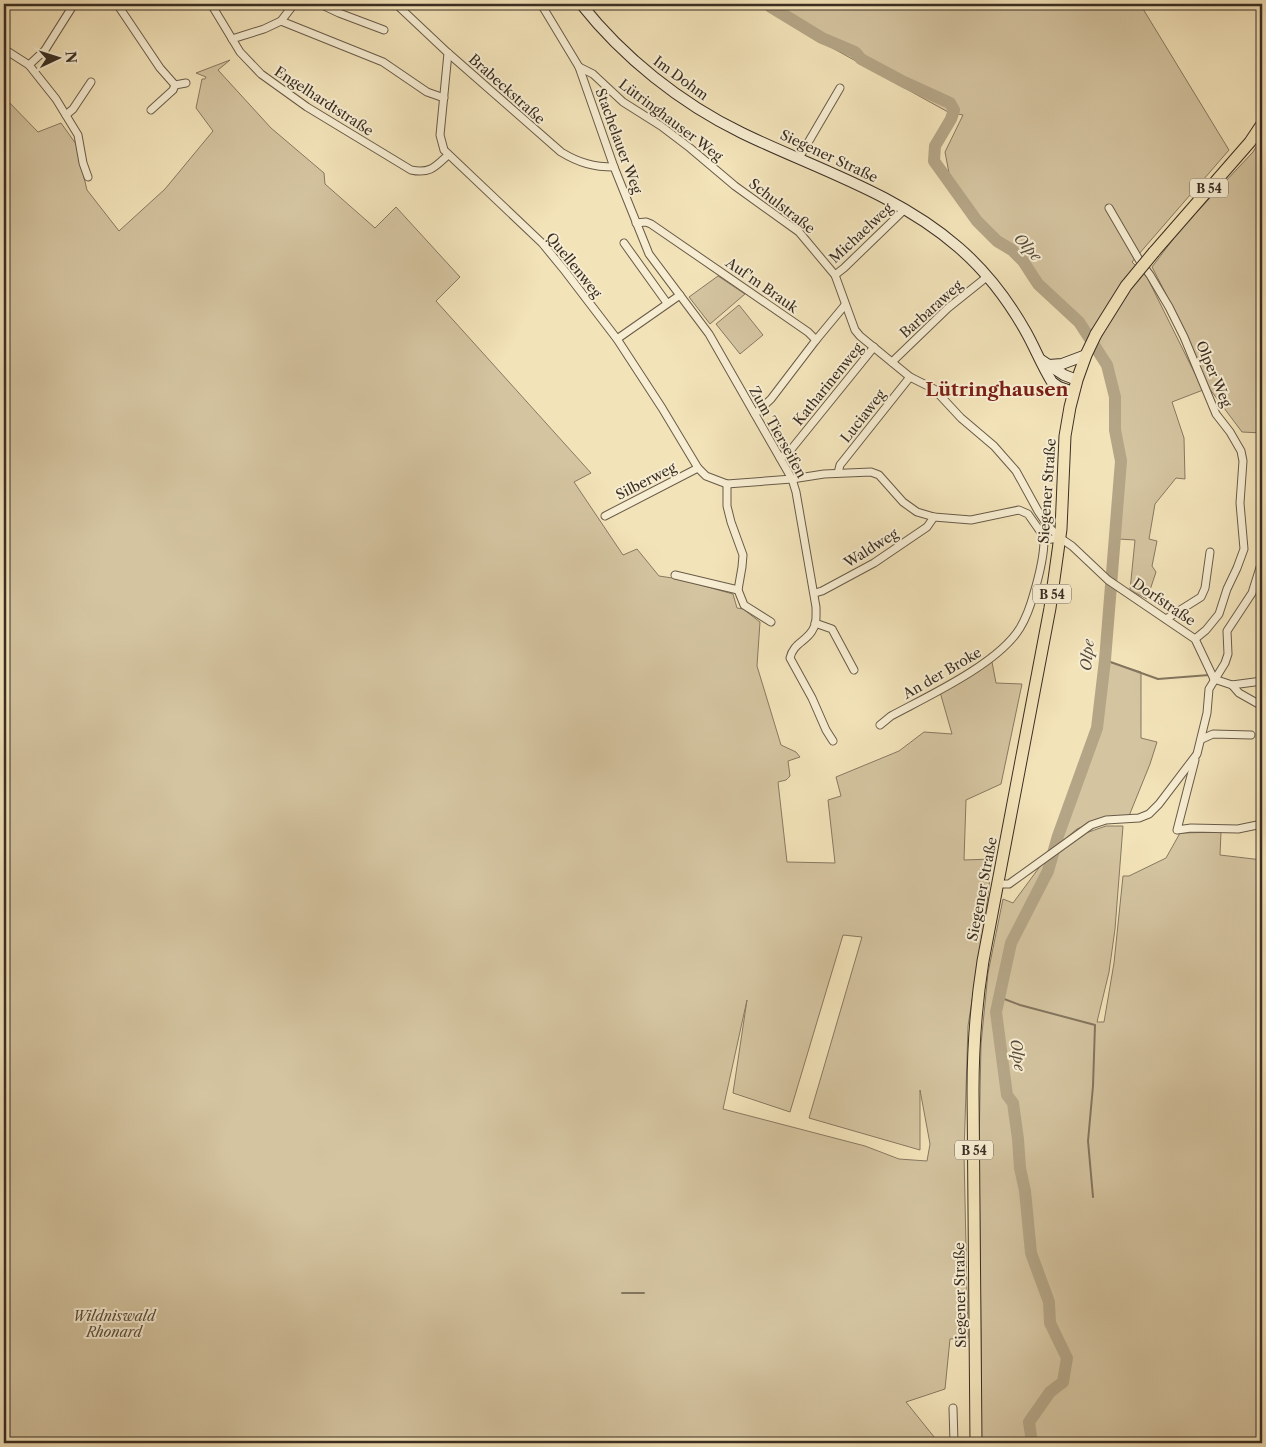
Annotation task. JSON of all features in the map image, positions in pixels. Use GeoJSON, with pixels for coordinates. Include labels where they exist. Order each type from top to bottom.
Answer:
{"type":"FeatureCollection","features":[{"type":"Feature","properties":{"kind":"main road","name":"B 54"},"geometry":{"type":"LineString","coordinates":[[1073,392],[1086,355],[1110,310],[1126,286],[1250,142],[1262,124]]}},
{"type":"Feature","properties":{"kind":"main road","name":"Siegener Straße"},"geometry":{"type":"LineString","coordinates":[[976,1443],[973,1049],[979,986],[1050,608],[1060,538],[1065,436],[1073,392]]}},
{"type":"Feature","properties":{"kind":"street"},"geometry":{"type":"LineString","coordinates":[[29,65],[44,50],[74,4]]}},
{"type":"Feature","properties":{"kind":"street"},"geometry":{"type":"LineString","coordinates":[[117,4],[160,68],[175,85]]}},
{"type":"Feature","properties":{"kind":"street","name":"Engelhardtstraße"},"geometry":{"type":"LineString","coordinates":[[211,4],[245,59],[276,86],[322,116],[411,170],[422,172],[434,168],[448,155]]}},
{"type":"Feature","properties":{"kind":"street"},"geometry":{"type":"LineString","coordinates":[[232,39],[264,29],[281,20],[294,4]]}},
{"type":"Feature","properties":{"kind":"street"},"geometry":{"type":"LineString","coordinates":[[320,4],[384,30]]}},
{"type":"Feature","properties":{"kind":"street","name":"Brabeckstraße"},"geometry":{"type":"LineString","coordinates":[[396,4],[448,53],[561,152],[583,164],[614,167]]}},
{"type":"Feature","properties":{"kind":"street","name":"Lütringhauser Weg"},"geometry":{"type":"LineString","coordinates":[[541,4],[579,67],[593,74],[622,102],[661,126],[735,186]]}},
{"type":"Feature","properties":{"kind":"street","name":"Im Dohm"},"geometry":{"type":"LineString","coordinates":[[581,4],[642,67],[674,92],[717,120],[742,133]]}},
{"type":"Feature","properties":{"kind":"street"},"geometry":{"type":"LineString","coordinates":[[281,20],[383,62],[427,92],[444,98]]}},
{"type":"Feature","properties":{"kind":"street"},"geometry":{"type":"LineString","coordinates":[[4,49],[29,65],[56,98],[78,135],[83,163],[88,177]]}},
{"type":"Feature","properties":{"kind":"street","name":"Quellenweg"},"geometry":{"type":"LineString","coordinates":[[448,53],[440,135],[442,146],[448,155],[542,243],[617,339],[698,468],[706,476],[727,484]]}},
{"type":"Feature","properties":{"kind":"street","name":"Stachelauer Weg"},"geometry":{"type":"LineString","coordinates":[[579,67],[614,167],[649,254]]}},
{"type":"Feature","properties":{"kind":"street"},"geometry":{"type":"LineString","coordinates":[[66,115],[73,109],[92,82]]}},
{"type":"Feature","properties":{"kind":"street"},"geometry":{"type":"LineString","coordinates":[[175,85],[186,83]]}},
{"type":"Feature","properties":{"kind":"street"},"geometry":{"type":"LineString","coordinates":[[151,110],[173,90],[175,85]]}},
{"type":"Feature","properties":{"kind":"street"},"geometry":{"type":"LineString","coordinates":[[799,158],[840,88]]}},
{"type":"Feature","properties":{"kind":"street","name":"Siegener Straße"},"geometry":{"type":"LineString","coordinates":[[742,133],[799,158],[905,210],[958,246],[988,276],[1016,314],[1045,362],[1047,374],[1052,382],[1059,387],[1073,392]]}},
{"type":"Feature","properties":{"kind":"street","name":"Schulstraße"},"geometry":{"type":"LineString","coordinates":[[735,186],[799,232],[834,275],[855,330],[910,377],[934,389],[962,418],[994,446],[1016,471],[1038,511],[1048,526],[1060,538]]}},
{"type":"Feature","properties":{"kind":"street","name":"Olper Weg"},"geometry":{"type":"LineString","coordinates":[[1109,208],[1169,307],[1184,337],[1216,414],[1230,432],[1241,451],[1243,461],[1240,502],[1244,549],[1238,568],[1227,589],[1220,614],[1206,630],[1195,638]]}},
{"type":"Feature","properties":{"kind":"street","name":"Michaelweg"},"geometry":{"type":"LineString","coordinates":[[834,275],[844,268],[905,210]]}},
{"type":"Feature","properties":{"kind":"street","name":"Auf'm Brauk"},"geometry":{"type":"LineString","coordinates":[[636,224],[646,222],[651,224],[808,332],[816,340]]}},
{"type":"Feature","properties":{"kind":"street"},"geometry":{"type":"LineString","coordinates":[[624,243],[667,303]]}},
{"type":"Feature","properties":{"kind":"street","name":"Zum Tierseifen"},"geometry":{"type":"LineString","coordinates":[[649,254],[709,334],[792,479],[815,593],[816,623]]}},
{"type":"Feature","properties":{"kind":"street","name":"Barbaraweg"},"geometry":{"type":"LineString","coordinates":[[892,362],[948,308],[988,276]]}},
{"type":"Feature","properties":{"kind":"street"},"geometry":{"type":"LineString","coordinates":[[617,339],[680,295]]}},
{"type":"Feature","properties":{"kind":"street"},"geometry":{"type":"LineString","coordinates":[[755,414],[771,399],[845,305]]}},
{"type":"Feature","properties":{"kind":"street","name":"Katharinenweg"},"geometry":{"type":"LineString","coordinates":[[780,458],[789,452],[874,348]]}},
{"type":"Feature","properties":{"kind":"street"},"geometry":{"type":"LineString","coordinates":[[1045,362],[1062,364],[1086,355]]}},
{"type":"Feature","properties":{"kind":"street"},"geometry":{"type":"LineString","coordinates":[[1045,362],[1064,375],[1077,380]]}},
{"type":"Feature","properties":{"kind":"street","name":"Luciaweg"},"geometry":{"type":"LineString","coordinates":[[838,473],[840,465],[910,377]]}},
{"type":"Feature","properties":{"kind":"street","name":"Silberweg"},"geometry":{"type":"LineString","coordinates":[[605,516],[698,468]]}},
{"type":"Feature","properties":{"kind":"street"},"geometry":{"type":"LineString","coordinates":[[771,622],[744,605],[738,590],[743,555],[727,506],[727,484],[838,473],[871,472],[879,475],[903,502],[917,512],[934,517],[971,520],[1019,510],[1028,514],[1044,540],[1060,538]]}},
{"type":"Feature","properties":{"kind":"street","name":"Waldweg"},"geometry":{"type":"LineString","coordinates":[[815,593],[874,563],[927,527],[934,517]]}},
{"type":"Feature","properties":{"kind":"street","name":"Dorfstraße"},"geometry":{"type":"LineString","coordinates":[[1060,538],[1072,546],[1108,580],[1195,638],[1214,679]]}},
{"type":"Feature","properties":{"kind":"street","name":"An der Broke"},"geometry":{"type":"LineString","coordinates":[[880,725],[891,716],[990,660],[1008,642],[1020,628],[1032,601],[1038,582],[1044,540]]}},
{"type":"Feature","properties":{"kind":"street"},"geometry":{"type":"LineString","coordinates":[[1166,619],[1201,597],[1206,588],[1210,552]]}},
{"type":"Feature","properties":{"kind":"street"},"geometry":{"type":"LineString","coordinates":[[1262,561],[1252,593],[1226,631],[1228,654],[1225,663],[1209,689],[1202,739],[1176,830],[1192,828],[1238,829],[1262,824]]}},
{"type":"Feature","properties":{"kind":"street"},"geometry":{"type":"LineString","coordinates":[[676,575],[738,590]]}},
{"type":"Feature","properties":{"kind":"street"},"geometry":{"type":"LineString","coordinates":[[834,741],[826,730],[812,698],[790,658],[791,651],[812,632],[816,623],[832,629],[854,670]]}},
{"type":"Feature","properties":{"kind":"street"},"geometry":{"type":"LineString","coordinates":[[1214,679],[1232,685],[1262,681]]}},
{"type":"Feature","properties":{"kind":"street"},"geometry":{"type":"LineString","coordinates":[[1232,685],[1239,693],[1262,706]]}},
{"type":"Feature","properties":{"kind":"street"},"geometry":{"type":"LineString","coordinates":[[1202,739],[1213,734],[1251,735]]}},
{"type":"Feature","properties":{"kind":"street"},"geometry":{"type":"LineString","coordinates":[[998,884],[1009,884],[1084,829],[1099,822],[1140,818],[1149,814],[1159,804],[1197,754]]}},
{"type":"Feature","properties":{"kind":"street"},"geometry":{"type":"LineString","coordinates":[[953,1408],[954,1443]]}},
{"type":"Feature","properties":{"kind":"green space"},"geometry":{"type":"Polygon","coordinates":[[[785,4],[1140,4],[1229,150],[1132,262],[1147,277],[1203,390],[1172,402],[1184,438],[1185,479],[1176,478],[1155,504],[1149,539],[1157,541],[1152,566],[1156,572],[1147,599],[1130,590],[1135,540],[1118,539],[1124,456],[1118,431],[1119,397],[1110,364],[1081,321],[1043,285],[1017,250],[1000,240],[983,222],[949,173],[945,152],[963,115],[948,112],[789,24],[785,4]]]}},
{"type":"Feature","properties":{"kind":"green space","name":"Wildniswald Rhonard"},"geometry":{"type":"Polygon","coordinates":[[[230,60],[218,70],[271,128],[324,173],[325,184],[375,228],[396,207],[460,277],[436,301],[591,473],[574,482],[623,555],[637,549],[659,576],[679,579],[733,594],[737,608],[743,609],[760,622],[757,666],[781,745],[796,752],[800,757],[788,761],[790,776],[786,780],[778,782],[787,862],[835,863],[828,800],[841,796],[836,777],[899,751],[924,732],[952,734],[940,692],[992,662],[996,683],[1022,684],[1001,784],[966,800],[964,860],[992,859],[986,912],[968,1026],[964,1154],[968,1338],[950,1339],[945,1389],[906,1402],[939,1443],[4,1443],[4,97],[38,132],[61,123],[76,144],[87,190],[119,231],[165,189],[213,131],[196,108],[202,79],[206,77],[196,73],[230,60]],[[843,935],[790,1112],[733,1093],[747,1000],[723,1109],[865,1146],[899,1159],[927,1161],[930,1144],[920,1090],[920,1150],[809,1118],[862,937],[843,935]]]}},
{"type":"Feature","properties":{"kind":"green space"},"geometry":{"type":"Polygon","coordinates":[[[1262,137],[1262,433],[1242,432],[1209,388],[1183,327],[1152,267],[1180,230],[1253,152],[1262,137]]]}},
{"type":"Feature","properties":{"kind":"green space"},"geometry":{"type":"Polygon","coordinates":[[[718,276],[745,294],[710,324],[689,297],[718,276]]]}},
{"type":"Feature","properties":{"kind":"green space"},"geometry":{"type":"Polygon","coordinates":[[[739,305],[763,335],[740,354],[716,324],[739,305]]]}},
{"type":"Feature","properties":{"kind":"green space"},"geometry":{"type":"Polygon","coordinates":[[[1106,661],[1141,672],[1141,738],[1157,742],[1129,816],[1105,817],[1077,829],[1059,844],[1097,730],[1105,683],[1106,661]]]}},
{"type":"Feature","properties":{"kind":"green space"},"geometry":{"type":"Polygon","coordinates":[[[1106,826],[1123,826],[1115,929],[1109,972],[1097,1022],[1104,1022],[1114,963],[1123,876],[1129,876],[1166,858],[1180,833],[1221,832],[1220,855],[1262,860],[1262,1443],[981,1443],[979,1147],[981,1044],[988,973],[1003,899],[1013,903],[1041,865],[1080,835],[1106,826]]]}},
{"type":"Feature","properties":{"kind":"waterway","name":"Olpe"},"geometry":{"type":"LineString","coordinates":[[771,7],[822,38],[855,52],[861,59],[904,82],[950,103],[954,110],[951,119],[935,146],[934,161],[977,221],[997,241],[1012,250],[1023,261],[1038,284],[1079,322],[1107,365],[1115,397],[1115,430],[1121,461],[1105,660],[1097,728],[1058,836],[1048,871],[1011,943],[996,1012],[1007,1095],[1013,1103],[1031,1253],[1049,1302],[1050,1323],[1067,1358],[1063,1382],[1050,1392],[1029,1422],[1032,1443]]}},
{"type":"Feature","properties":{"kind":"waterway"},"geometry":{"type":"LineString","coordinates":[[1105,660],[1158,679],[1209,675]]}},
{"type":"Feature","properties":{"kind":"waterway"},"geometry":{"type":"LineString","coordinates":[[999,997],[1020,1005],[1095,1025],[1093,1086],[1088,1141],[1093,1197]]}},
{"type":"Feature","properties":{"kind":"waterway"},"geometry":{"type":"LineString","coordinates":[[622,1293],[644,1293]]}},
{"type":"Feature","properties":{"kind":"district","name":"Lütringhausen"},"geometry":{"type":"Point","coordinates":[997,389]}}]}
